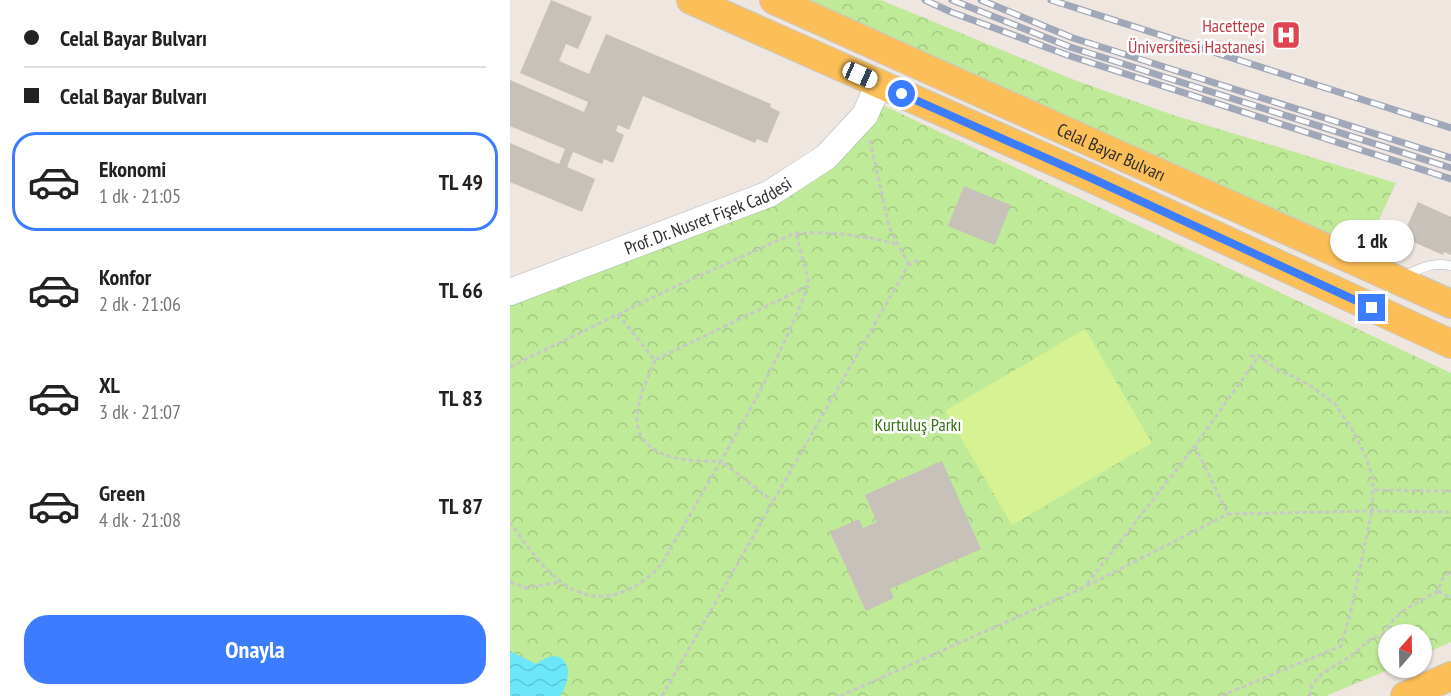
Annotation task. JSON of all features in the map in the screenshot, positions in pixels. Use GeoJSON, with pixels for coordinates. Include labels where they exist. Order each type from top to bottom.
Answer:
{"type":"FeatureCollection","features":[{"type":"Feature","properties":{"kind":"main road","name":"Celal Bayar Bulvarı"},"geometry":{"type":"LineString","coordinates":[[691,0],[1091,178],[1451,344]]}},
{"type":"Feature","properties":{"kind":"main road","name":"Celal Bayar Bulvarı"},"geometry":{"type":"LineString","coordinates":[[774,0],[1451,304]]}},
{"type":"Feature","properties":{"kind":"main road","name":"Prof. Dr. Nusret Fişek Caddesi"},"geometry":{"type":"LineString","coordinates":[[510,292],[769,194],[825,157],[869,106]]}},
{"type":"Feature","properties":{"kind":"main road"},"geometry":{"type":"LineString","coordinates":[[1432,677],[1451,676]]}},
{"type":"Feature","properties":{"kind":"lane"},"geometry":{"type":"LineString","coordinates":[[1396,279],[1430,265],[1451,266]]}},
{"type":"Feature","properties":{"kind":"path"},"geometry":{"type":"LineString","coordinates":[[869,106],[889,227],[909,265]]}},
{"type":"Feature","properties":{"kind":"path"},"geometry":{"type":"LineString","coordinates":[[510,367],[618,314],[795,233],[835,233],[897,243]]}},
{"type":"Feature","properties":{"kind":"path"},"geometry":{"type":"LineString","coordinates":[[510,522],[560,582],[594,597],[604,597],[633,588],[661,565],[756,400],[797,315],[808,286],[808,279],[795,233]]}},
{"type":"Feature","properties":{"kind":"path"},"geometry":{"type":"LineString","coordinates":[[662,696],[909,265],[920,259]]}},
{"type":"Feature","properties":{"kind":"path"},"geometry":{"type":"LineString","coordinates":[[774,501],[721,460],[676,459],[656,450],[644,438],[637,417],[640,400],[655,360],[808,286]]}},
{"type":"Feature","properties":{"kind":"path"},"geometry":{"type":"LineString","coordinates":[[618,314],[655,360]]}},
{"type":"Feature","properties":{"kind":"path"},"geometry":{"type":"LineString","coordinates":[[1221,696],[1341,646],[1351,612],[1372,511],[1374,490],[1373,478],[1366,457],[1352,429],[1335,404],[1308,384],[1275,368],[1259,356],[1248,356]]}},
{"type":"Feature","properties":{"kind":"path"},"geometry":{"type":"LineString","coordinates":[[1085,587],[1195,446],[1259,356]]}},
{"type":"Feature","properties":{"kind":"path"},"geometry":{"type":"LineString","coordinates":[[1195,446],[1228,514]]}},
{"type":"Feature","properties":{"kind":"path"},"geometry":{"type":"LineString","coordinates":[[1374,490],[1451,491]]}},
{"type":"Feature","properties":{"kind":"path"},"geometry":{"type":"LineString","coordinates":[[840,696],[1085,587],[1228,514],[1451,512]]}},
{"type":"Feature","properties":{"kind":"path"},"geometry":{"type":"LineString","coordinates":[[1389,624],[1404,609],[1438,591],[1444,575],[1451,572]]}},
{"type":"Feature","properties":{"kind":"path"},"geometry":{"type":"LineString","coordinates":[[510,582],[526,588],[560,582]]}},
{"type":"Feature","properties":{"kind":"path"},"geometry":{"type":"LineString","coordinates":[[1438,591],[1451,598]]}},
{"type":"Feature","properties":{"kind":"path"},"geometry":{"type":"LineString","coordinates":[[1310,696],[1312,685],[1323,673],[1351,656],[1371,639],[1378,637]]}},
{"type":"Feature","properties":{"kind":"green space"},"geometry":{"type":"Polygon","coordinates":[[[797,0],[881,0],[1072,79],[1173,115],[1396,183],[1363,254],[797,0]]]}},
{"type":"Feature","properties":{"kind":"green space","name":"Kurtuluş Parkı"},"geometry":{"type":"Polygon","coordinates":[[[872,100],[1451,373],[1451,642],[1432,651],[1432,624],[1378,624],[1378,674],[1326,696],[510,696],[510,292],[769,194],[872,100]]]}},
{"type":"Feature","properties":{"kind":"green space"},"geometry":{"type":"Polygon","coordinates":[[[1085,329],[1152,443],[1012,525],[945,411],[1085,329]]]}},
{"type":"Feature","properties":{"kind":"water"},"geometry":{"type":"Polygon","coordinates":[[[510,651],[536,664],[554,656],[561,658],[568,669],[568,677],[560,696],[510,696],[510,651]]]}},
{"type":"Feature","properties":{"kind":"building"},"geometry":{"type":"Polygon","coordinates":[[[551,0],[592,17],[578,49],[566,44],[559,61],[589,74],[606,34],[771,104],[770,107],[780,112],[767,143],[757,139],[755,143],[643,96],[629,130],[618,125],[616,131],[624,135],[613,163],[604,159],[602,164],[573,152],[567,167],[595,179],[582,212],[510,182],[510,143],[559,164],[565,149],[510,126],[510,80],[584,112],[588,102],[520,73],[551,0]]]}},
{"type":"Feature","properties":{"kind":"building"},"geometry":{"type":"Polygon","coordinates":[[[964,186],[1011,205],[995,245],[948,226],[964,186]]]}},
{"type":"Feature","properties":{"kind":"building"},"geometry":{"type":"Polygon","coordinates":[[[1418,202],[1451,217],[1451,255],[1444,252],[1443,255],[1402,237],[1418,202]]]}},
{"type":"Feature","properties":{"kind":"building"},"geometry":{"type":"Polygon","coordinates":[[[942,461],[981,549],[890,589],[894,598],[866,611],[830,532],[859,519],[863,528],[877,522],[865,495],[942,461]]]}},
{"type":"Feature","properties":{"kind":"railway"},"geometry":{"type":"LineString","coordinates":[[925,0],[1067,55],[1451,179]]}},
{"type":"Feature","properties":{"kind":"railway"},"geometry":{"type":"LineString","coordinates":[[952,0],[1070,47],[1451,168]]}},
{"type":"Feature","properties":{"kind":"railway"},"geometry":{"type":"LineString","coordinates":[[981,0],[1073,38],[1451,158]]}},
{"type":"Feature","properties":{"kind":"railway"},"geometry":{"type":"LineString","coordinates":[[1051,0],[1451,128]]}},
{"type":"Feature","properties":{"kind":"place","name":"Hacettepe Üniversitesi Hastanesi"},"geometry":{"type":"Point","coordinates":[1286,35]}},
{"type":"Feature","properties":{"kind":"route"},"geometry":{"type":"LineString","coordinates":[[902,94],[1091,178],[1372,308]]}}]}
